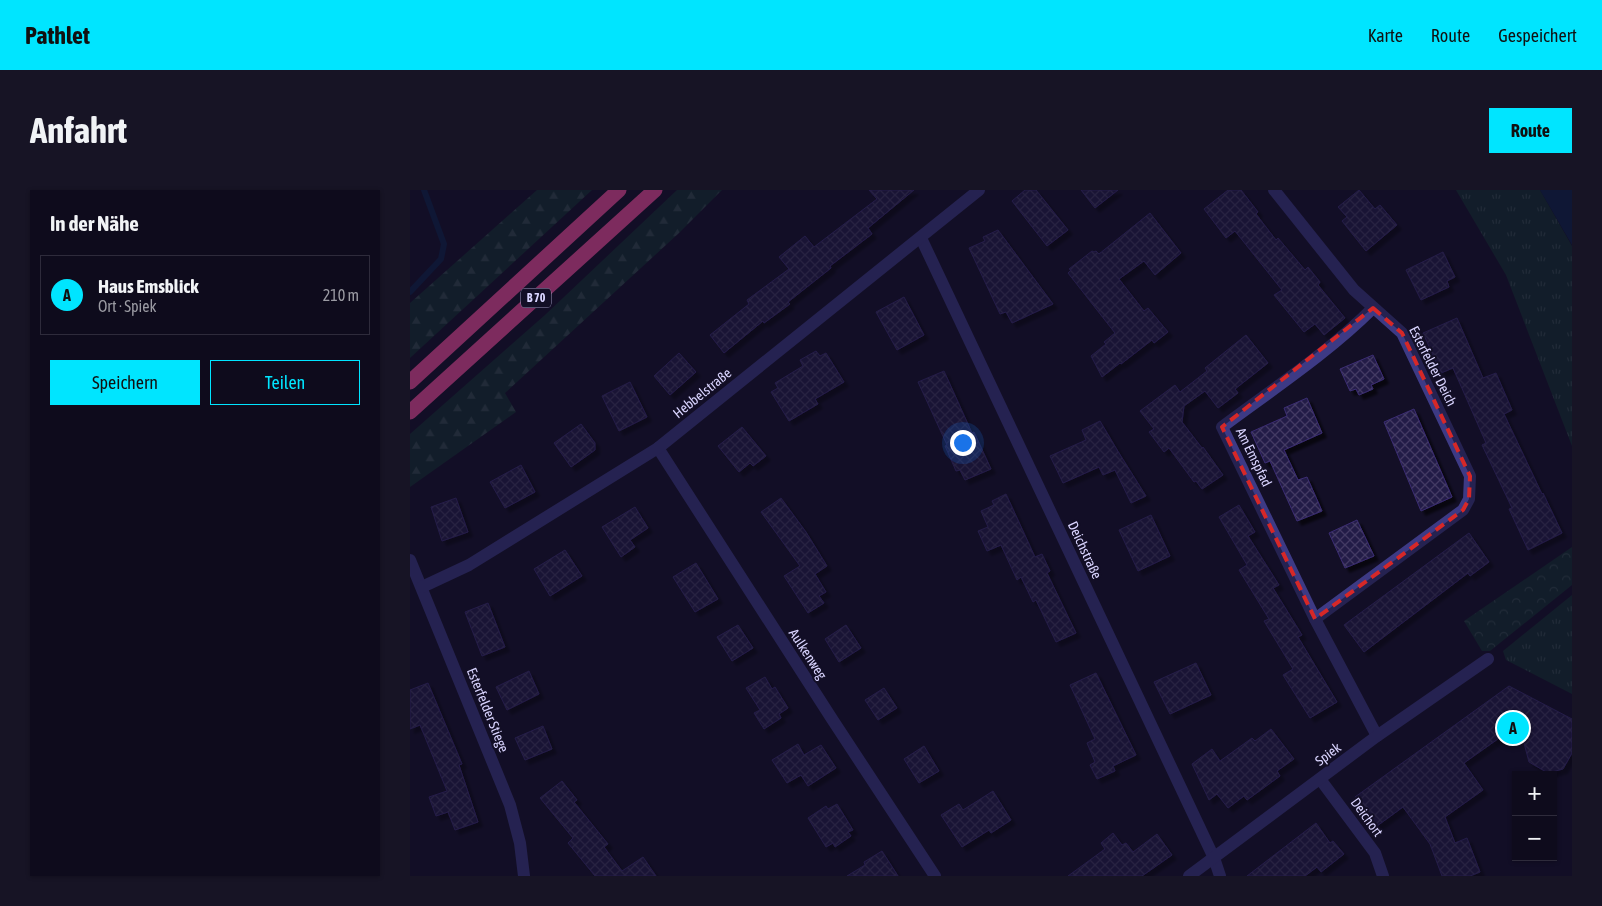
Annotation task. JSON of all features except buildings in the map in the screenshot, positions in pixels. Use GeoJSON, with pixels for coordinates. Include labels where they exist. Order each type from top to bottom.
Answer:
{"type":"FeatureCollection","features":[{"type":"Feature","properties":{"kind":"highway","name":"B 70"},"geometry":{"type":"LineString","coordinates":[[410,382],[619,190]]}},
{"type":"Feature","properties":{"kind":"highway","name":"B 70"},"geometry":{"type":"LineString","coordinates":[[414,409],[655,190]]}},
{"type":"Feature","properties":{"kind":"street","name":"Hebbelstraße"},"geometry":{"type":"LineString","coordinates":[[422,587],[469,565],[658,448],[979,190]]}},
{"type":"Feature","properties":{"kind":"street","name":"Esterfelder Deich"},"geometry":{"type":"LineString","coordinates":[[1274,190],[1354,290],[1402,333],[1470,476],[1468,499],[1463,510],[1315,619]]}},
{"type":"Feature","properties":{"kind":"street","name":"Deichstraße"},"geometry":{"type":"LineString","coordinates":[[921,238],[1214,858],[1220,876]]}},
{"type":"Feature","properties":{"kind":"street","name":"Am Emspfad"},"geometry":{"type":"LineString","coordinates":[[1373,308],[1355,326],[1222,426],[1315,619],[1377,736]]}},
{"type":"Feature","properties":{"kind":"street","name":"Aulkenweg"},"geometry":{"type":"LineString","coordinates":[[658,448],[832,720],[935,876]]}},
{"type":"Feature","properties":{"kind":"street","name":"Esterfelder Stiege"},"geometry":{"type":"LineString","coordinates":[[410,560],[510,804],[520,842],[524,876]]}},
{"type":"Feature","properties":{"kind":"street","name":"Spiek"},"geometry":{"type":"LineString","coordinates":[[1189,876],[1377,736],[1488,659]]}},
{"type":"Feature","properties":{"kind":"street","name":"Deichort"},"geometry":{"type":"LineString","coordinates":[[1320,779],[1374,853],[1383,876]]}},
{"type":"Feature","properties":{"kind":"highlighted area"},"geometry":{"type":"Polygon","coordinates":[[[1373,308],[1402,333],[1470,476],[1469,499],[1463,510],[1315,619],[1222,427],[1373,308]]]}},
{"type":"Feature","properties":{"kind":"green space"},"geometry":{"type":"Polygon","coordinates":[[[537,190],[592,190],[410,358],[410,303],[537,190]]]}},
{"type":"Feature","properties":{"kind":"green space"},"geometry":{"type":"Polygon","coordinates":[[[677,190],[722,190],[679,233],[505,393],[516,412],[410,487],[410,434],[545,315],[677,190]]]}},
{"type":"Feature","properties":{"kind":"green space"},"geometry":{"type":"Polygon","coordinates":[[[1456,190],[1540,190],[1572,246],[1572,446],[1506,275],[1456,190]]]}},
{"type":"Feature","properties":{"kind":"green space"},"geometry":{"type":"Polygon","coordinates":[[[1572,547],[1572,585],[1490,651],[1482,651],[1464,621],[1572,547]]]}},
{"type":"Feature","properties":{"kind":"green space"},"geometry":{"type":"Polygon","coordinates":[[[1572,595],[1572,694],[1506,660],[1503,651],[1572,595]]]}},
{"type":"Feature","properties":{"kind":"water"},"geometry":{"type":"Polygon","coordinates":[[[1540,190],[1572,190],[1572,245],[1540,190]]]}},
{"type":"Feature","properties":{"kind":"waterway"},"geometry":{"type":"LineString","coordinates":[[410,292],[441,259],[444,244],[424,190]]}},
{"type":"Feature","properties":{"kind":"place","name":"Haus Emsblick"},"geometry":{"type":"Point","coordinates":[1513,728]}}]}
